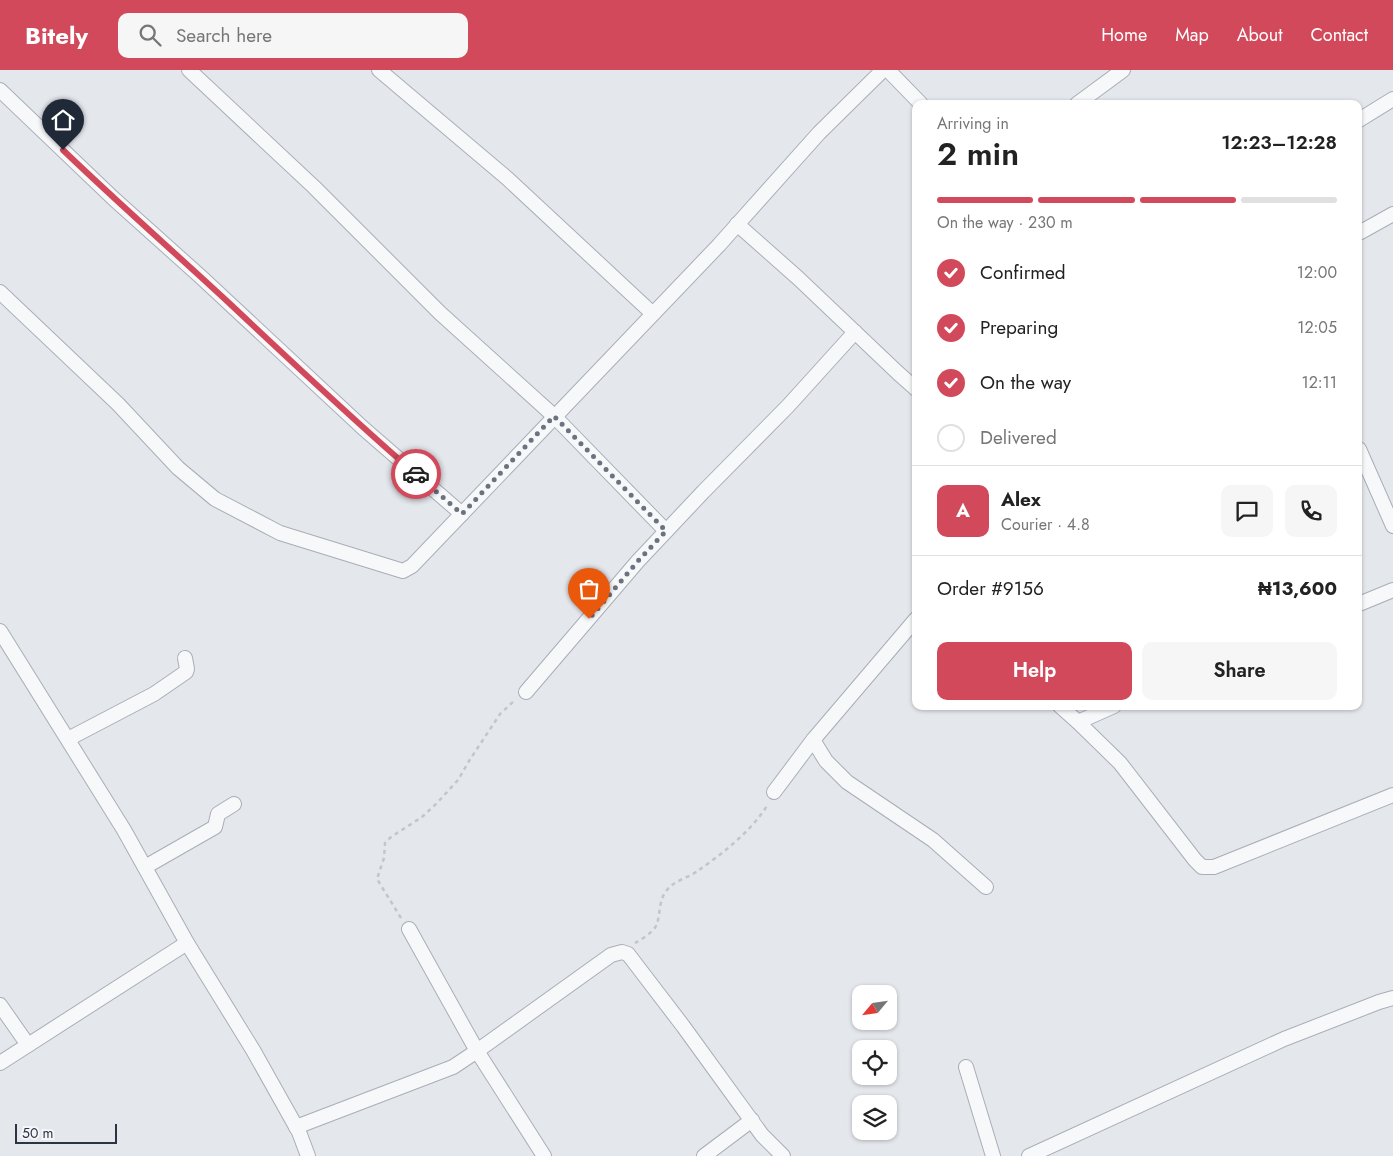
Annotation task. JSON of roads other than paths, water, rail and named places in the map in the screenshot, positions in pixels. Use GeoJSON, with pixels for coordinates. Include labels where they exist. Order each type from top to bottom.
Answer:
{"type":"FeatureCollection","features":[{"type":"Feature","properties":{"kind":"street"},"geometry":{"type":"LineString","coordinates":[[189,70],[314,187],[440,313],[554,416],[666,531]]}},
{"type":"Feature","properties":{"kind":"street"},"geometry":{"type":"LineString","coordinates":[[379,70],[508,179],[653,314]]}},
{"type":"Feature","properties":{"kind":"street"},"geometry":{"type":"LineString","coordinates":[[0,292],[118,404],[178,468],[215,499],[280,533],[404,571],[412,566],[653,314],[819,133],[883,70]]}},
{"type":"Feature","properties":{"kind":"street"},"geometry":{"type":"LineString","coordinates":[[888,70],[917,100]]}},
{"type":"Feature","properties":{"kind":"street"},"geometry":{"type":"LineString","coordinates":[[1082,100],[1123,70]]}},
{"type":"Feature","properties":{"kind":"street"},"geometry":{"type":"LineString","coordinates":[[0,90],[114,199],[363,428],[462,514]]}},
{"type":"Feature","properties":{"kind":"street"},"geometry":{"type":"LineString","coordinates":[[1362,118],[1393,99]]}},
{"type":"Feature","properties":{"kind":"street"},"geometry":{"type":"LineString","coordinates":[[1362,231],[1393,214]]}},
{"type":"Feature","properties":{"kind":"street"},"geometry":{"type":"LineString","coordinates":[[737,224],[798,278],[912,385]]}},
{"type":"Feature","properties":{"kind":"street"},"geometry":{"type":"LineString","coordinates":[[526,692],[638,561],[788,406],[855,332]]}},
{"type":"Feature","properties":{"kind":"street"},"geometry":{"type":"LineString","coordinates":[[1362,456],[1393,526]]}},
{"type":"Feature","properties":{"kind":"street"},"geometry":{"type":"LineString","coordinates":[[1362,603],[1393,590]]}},
{"type":"Feature","properties":{"kind":"street"},"geometry":{"type":"LineString","coordinates":[[774,792],[813,740],[912,624]]}},
{"type":"Feature","properties":{"kind":"street"},"geometry":{"type":"LineString","coordinates":[[0,631],[124,830],[187,943],[253,1050],[296,1127],[308,1156]]}},
{"type":"Feature","properties":{"kind":"street"},"geometry":{"type":"LineString","coordinates":[[68,739],[154,694],[186,672],[185,658]]}},
{"type":"Feature","properties":{"kind":"street"},"geometry":{"type":"LineString","coordinates":[[1064,710],[1120,763],[1195,860],[1202,866],[1214,867],[1393,795]]}},
{"type":"Feature","properties":{"kind":"street"},"geometry":{"type":"LineString","coordinates":[[1078,722],[1105,710]]}},
{"type":"Feature","properties":{"kind":"street"},"geometry":{"type":"LineString","coordinates":[[813,740],[826,761],[848,782],[934,840],[986,886]]}},
{"type":"Feature","properties":{"kind":"street"},"geometry":{"type":"LineString","coordinates":[[145,868],[215,827],[218,814],[234,804]]}},
{"type":"Feature","properties":{"kind":"street"},"geometry":{"type":"LineString","coordinates":[[409,929],[477,1052],[544,1156]]}},
{"type":"Feature","properties":{"kind":"street"},"geometry":{"type":"LineString","coordinates":[[0,1063],[187,943]]}},
{"type":"Feature","properties":{"kind":"street"},"geometry":{"type":"LineString","coordinates":[[296,1127],[453,1067],[477,1052],[610,956],[622,952],[628,954],[762,1135],[783,1156]]}},
{"type":"Feature","properties":{"kind":"street"},"geometry":{"type":"LineString","coordinates":[[1029,1156],[1284,1039],[1393,998]]}},
{"type":"Feature","properties":{"kind":"street"},"geometry":{"type":"LineString","coordinates":[[0,1005],[28,1045]]}},
{"type":"Feature","properties":{"kind":"street"},"geometry":{"type":"LineString","coordinates":[[966,1067],[993,1156]]}},
{"type":"Feature","properties":{"kind":"street"},"geometry":{"type":"LineString","coordinates":[[704,1156],[752,1120]]}}]}
